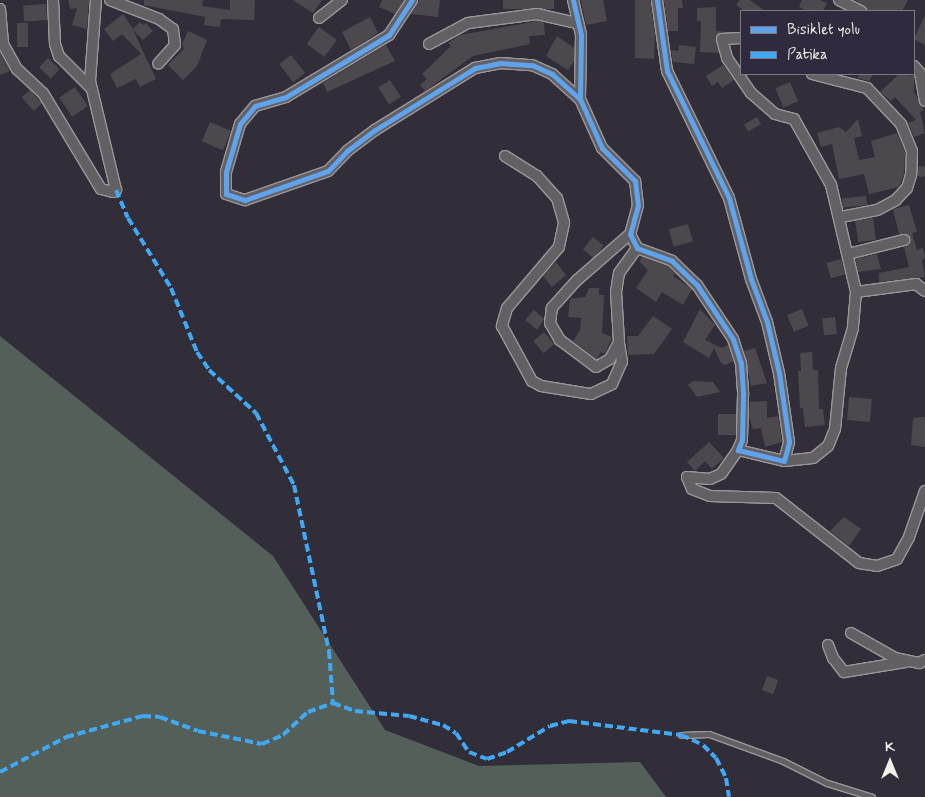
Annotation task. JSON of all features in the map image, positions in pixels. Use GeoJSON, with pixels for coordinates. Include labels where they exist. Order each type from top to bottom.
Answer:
{"type":"FeatureCollection","features":[{"type":"Feature","properties":{"kind":"street"},"geometry":{"type":"LineString","coordinates":[[53,0],[55,44],[59,56],[91,88]]}},
{"type":"Feature","properties":{"kind":"street"},"geometry":{"type":"LineString","coordinates":[[0,9],[3,44],[17,69],[43,93],[101,189],[112,192],[116,190],[91,88],[90,57],[97,0]]}},
{"type":"Feature","properties":{"kind":"street"},"geometry":{"type":"LineString","coordinates":[[110,0],[159,19],[173,29],[175,45],[158,64]]}},
{"type":"Feature","properties":{"kind":"street"},"geometry":{"type":"LineString","coordinates":[[319,18],[342,0]]}},
{"type":"Feature","properties":{"kind":"street"},"geometry":{"type":"LineString","coordinates":[[412,0],[389,35],[286,97],[255,106],[240,124],[226,172],[226,194],[245,200],[328,171],[347,151],[375,130],[475,68],[500,62],[532,65],[552,74],[580,99],[602,148],[635,181],[638,205],[630,234],[576,280],[552,308],[550,323],[560,340],[596,367],[610,359],[619,342]]}},
{"type":"Feature","properties":{"kind":"street"},"geometry":{"type":"LineString","coordinates":[[573,0],[581,35],[580,99]]}},
{"type":"Feature","properties":{"kind":"street"},"geometry":{"type":"LineString","coordinates":[[656,0],[666,71],[729,198],[751,279],[767,322],[780,373],[789,442],[784,461]]}},
{"type":"Feature","properties":{"kind":"street"},"geometry":{"type":"LineString","coordinates":[[839,0],[859,10]]}},
{"type":"Feature","properties":{"kind":"street"},"geometry":{"type":"LineString","coordinates":[[429,44],[468,23],[537,14],[577,23]]}},
{"type":"Feature","properties":{"kind":"street"},"geometry":{"type":"LineString","coordinates":[[738,450],[784,461],[813,458],[828,446],[835,429],[841,368],[853,328],[856,292],[831,185],[794,119],[776,114],[751,93],[727,58],[722,39],[740,38]]}},
{"type":"Feature","properties":{"kind":"street"},"geometry":{"type":"LineString","coordinates":[[915,67],[920,73],[925,101]]}},
{"type":"Feature","properties":{"kind":"street"},"geometry":{"type":"LineString","coordinates":[[816,75],[867,88],[902,124],[912,151],[911,175],[906,188],[896,200],[877,210],[840,217]]}},
{"type":"Feature","properties":{"kind":"street"},"geometry":{"type":"LineString","coordinates":[[505,156],[537,176],[557,198],[564,223],[559,246],[507,308],[502,326],[532,381],[541,386],[591,394],[612,384],[622,362],[619,342],[617,283],[619,273],[636,248]]}},
{"type":"Feature","properties":{"kind":"street"},"geometry":{"type":"LineString","coordinates":[[630,234],[636,248],[672,261],[697,285],[733,339],[741,364],[742,440],[738,450],[721,474],[710,480],[688,477],[692,489],[710,496],[776,498],[859,563],[876,566],[897,559],[909,537],[925,491]]}},
{"type":"Feature","properties":{"kind":"street"},"geometry":{"type":"LineString","coordinates":[[848,254],[904,240]]}},
{"type":"Feature","properties":{"kind":"street"},"geometry":{"type":"LineString","coordinates":[[856,292],[916,284],[925,291]]}},
{"type":"Feature","properties":{"kind":"street"},"geometry":{"type":"LineString","coordinates":[[851,633],[905,662]]}},
{"type":"Feature","properties":{"kind":"street"},"geometry":{"type":"LineString","coordinates":[[828,645],[833,658],[844,672],[925,660]]}},
{"type":"Feature","properties":{"kind":"lane"},"geometry":{"type":"LineString","coordinates":[[681,735],[709,734],[783,761],[827,784],[872,797]]}},
{"type":"Feature","properties":{"kind":"shaded area"},"geometry":{"type":"Polygon","coordinates":[[[0,336],[273,556],[385,730],[479,766],[640,762],[666,797],[0,797],[0,336]]]}},
{"type":"Feature","properties":{"kind":"building"},"geometry":{"type":"Polygon","coordinates":[[[68,0],[89,0],[87,29],[72,25],[77,8],[70,9],[68,0]]]}},
{"type":"Feature","properties":{"kind":"building"},"geometry":{"type":"Polygon","coordinates":[[[144,0],[203,0],[202,6],[230,10],[230,0],[255,0],[254,20],[221,19],[220,27],[204,25],[205,17],[144,5],[144,0]]]}},
{"type":"Feature","properties":{"kind":"building"},"geometry":{"type":"Polygon","coordinates":[[[293,0],[322,0],[313,13],[293,0]]]}},
{"type":"Feature","properties":{"kind":"building"},"geometry":{"type":"Polygon","coordinates":[[[382,0],[404,0],[395,14],[379,7],[382,0]]]}},
{"type":"Feature","properties":{"kind":"building"},"geometry":{"type":"Polygon","coordinates":[[[419,0],[440,0],[438,17],[411,14],[419,0]]]}},
{"type":"Feature","properties":{"kind":"building"},"geometry":{"type":"Polygon","coordinates":[[[503,0],[554,0],[554,9],[503,9],[503,0]]]}},
{"type":"Feature","properties":{"kind":"building"},"geometry":{"type":"Polygon","coordinates":[[[581,0],[603,0],[607,21],[586,25],[581,0]]]}},
{"type":"Feature","properties":{"kind":"building"},"geometry":{"type":"Polygon","coordinates":[[[635,0],[650,0],[655,34],[654,59],[635,58],[635,0]]]}},
{"type":"Feature","properties":{"kind":"building"},"geometry":{"type":"Polygon","coordinates":[[[664,0],[682,0],[683,8],[678,8],[678,31],[668,31],[664,0]]]}},
{"type":"Feature","properties":{"kind":"building"},"geometry":{"type":"Polygon","coordinates":[[[740,0],[750,0],[764,10],[743,10],[736,5],[740,0]]]}},
{"type":"Feature","properties":{"kind":"building"},"geometry":{"type":"Polygon","coordinates":[[[802,0],[820,0],[827,3],[824,10],[805,10],[799,7],[802,0]]]}},
{"type":"Feature","properties":{"kind":"building"},"geometry":{"type":"Polygon","coordinates":[[[856,0],[908,0],[903,10],[867,10],[856,0]]]}},
{"type":"Feature","properties":{"kind":"building"},"geometry":{"type":"Polygon","coordinates":[[[46,4],[47,20],[24,22],[23,6],[46,4]]]}},
{"type":"Feature","properties":{"kind":"building"},"geometry":{"type":"Polygon","coordinates":[[[716,7],[716,31],[728,32],[716,36],[719,53],[700,52],[701,21],[697,21],[697,8],[716,7]]]}},
{"type":"Feature","properties":{"kind":"building"},"geometry":{"type":"Polygon","coordinates":[[[123,14],[133,29],[140,22],[143,25],[146,23],[153,31],[143,40],[133,30],[156,79],[140,87],[136,79],[117,88],[110,74],[141,54],[122,34],[113,41],[104,29],[123,14]]]}},
{"type":"Feature","properties":{"kind":"building"},"geometry":{"type":"Polygon","coordinates":[[[925,15],[925,45],[915,40],[925,15]]]}},
{"type":"Feature","properties":{"kind":"building"},"geometry":{"type":"Polygon","coordinates":[[[370,17],[378,33],[351,50],[342,32],[370,17]]]}},
{"type":"Feature","properties":{"kind":"building"},"geometry":{"type":"Polygon","coordinates":[[[538,21],[544,23],[545,35],[529,36],[530,44],[473,56],[425,91],[420,85],[427,79],[422,74],[451,46],[448,43],[460,35],[538,21]]]}},
{"type":"Feature","properties":{"kind":"building"},"geometry":{"type":"Polygon","coordinates":[[[17,23],[28,23],[28,47],[17,47],[17,23]]]}},
{"type":"Feature","properties":{"kind":"building"},"geometry":{"type":"Polygon","coordinates":[[[319,27],[337,40],[324,57],[307,44],[319,27]]]}},
{"type":"Feature","properties":{"kind":"building"},"geometry":{"type":"Polygon","coordinates":[[[188,31],[207,40],[197,66],[183,80],[168,65],[184,49],[182,44],[188,31]]]}},
{"type":"Feature","properties":{"kind":"building"},"geometry":{"type":"Polygon","coordinates":[[[557,36],[574,48],[574,61],[568,70],[546,56],[557,36]]]}},
{"type":"Feature","properties":{"kind":"building"},"geometry":{"type":"Polygon","coordinates":[[[386,45],[395,61],[327,92],[323,83],[386,45]]]}},
{"type":"Feature","properties":{"kind":"building"},"geometry":{"type":"Polygon","coordinates":[[[679,45],[696,47],[694,64],[673,62],[671,50],[678,51],[679,45]]]}},
{"type":"Feature","properties":{"kind":"building"},"geometry":{"type":"Polygon","coordinates":[[[0,53],[10,71],[0,75],[0,53]]]}},
{"type":"Feature","properties":{"kind":"building"},"geometry":{"type":"Polygon","coordinates":[[[291,55],[305,73],[293,82],[279,64],[291,55]]]}},
{"type":"Feature","properties":{"kind":"building"},"geometry":{"type":"Polygon","coordinates":[[[48,58],[60,69],[51,78],[39,68],[48,58]]]}},
{"type":"Feature","properties":{"kind":"building"},"geometry":{"type":"Polygon","coordinates":[[[723,65],[734,80],[722,88],[718,82],[712,86],[706,76],[723,65]]]}},
{"type":"Feature","properties":{"kind":"building"},"geometry":{"type":"Polygon","coordinates":[[[859,75],[872,75],[869,81],[857,78],[859,75]]]}},
{"type":"Feature","properties":{"kind":"building"},"geometry":{"type":"Polygon","coordinates":[[[898,75],[914,76],[914,92],[924,110],[920,112],[925,133],[914,137],[908,123],[916,120],[895,97],[891,101],[880,92],[898,75]]]}},
{"type":"Feature","properties":{"kind":"building"},"geometry":{"type":"Polygon","coordinates":[[[390,80],[401,97],[389,104],[378,88],[390,80]]]}},
{"type":"Feature","properties":{"kind":"building"},"geometry":{"type":"Polygon","coordinates":[[[790,82],[798,101],[783,108],[775,88],[790,82]]]}},
{"type":"Feature","properties":{"kind":"building"},"geometry":{"type":"Polygon","coordinates":[[[75,87],[88,106],[72,117],[59,98],[75,87]]]}},
{"type":"Feature","properties":{"kind":"building"},"geometry":{"type":"Polygon","coordinates":[[[30,90],[42,104],[34,111],[22,97],[30,90]]]}},
{"type":"Feature","properties":{"kind":"building"},"geometry":{"type":"Polygon","coordinates":[[[757,117],[761,124],[748,131],[744,124],[757,117]]]}},
{"type":"Feature","properties":{"kind":"building"},"geometry":{"type":"Polygon","coordinates":[[[858,119],[862,136],[854,138],[859,160],[875,157],[871,141],[897,133],[905,152],[904,174],[899,187],[869,194],[864,174],[839,179],[832,144],[821,147],[817,133],[839,127],[846,132],[858,119]]]}},
{"type":"Feature","properties":{"kind":"building"},"geometry":{"type":"Polygon","coordinates":[[[210,122],[231,131],[223,150],[202,141],[210,122]]]}},
{"type":"Feature","properties":{"kind":"building"},"geometry":{"type":"Polygon","coordinates":[[[919,166],[923,166],[926,171],[925,175],[919,176],[916,173],[916,169],[919,166]]]}},
{"type":"Feature","properties":{"kind":"building"},"geometry":{"type":"Polygon","coordinates":[[[866,196],[867,205],[843,207],[842,199],[866,196]]]}},
{"type":"Feature","properties":{"kind":"building"},"geometry":{"type":"Polygon","coordinates":[[[909,205],[917,232],[912,233],[917,250],[923,248],[925,257],[922,261],[925,277],[879,282],[879,273],[909,267],[904,247],[909,245],[910,238],[906,234],[899,234],[893,209],[909,205]]]}},
{"type":"Feature","properties":{"kind":"building"},"geometry":{"type":"Polygon","coordinates":[[[873,218],[876,240],[858,242],[855,221],[873,218]]]}},
{"type":"Feature","properties":{"kind":"building"},"geometry":{"type":"Polygon","coordinates":[[[688,224],[693,241],[674,247],[669,230],[688,224]]]}},
{"type":"Feature","properties":{"kind":"building"},"geometry":{"type":"Polygon","coordinates":[[[593,237],[604,246],[594,258],[583,249],[593,237]]]}},
{"type":"Feature","properties":{"kind":"building"},"geometry":{"type":"Polygon","coordinates":[[[877,254],[881,269],[858,272],[855,259],[877,254]]]}},
{"type":"Feature","properties":{"kind":"building"},"geometry":{"type":"Polygon","coordinates":[[[642,257],[667,266],[675,274],[673,276],[692,289],[683,305],[662,292],[656,302],[636,288],[648,270],[639,261],[642,257]]]}},
{"type":"Feature","properties":{"kind":"building"},"geometry":{"type":"Polygon","coordinates":[[[841,259],[845,274],[831,278],[827,263],[841,259]]]}},
{"type":"Feature","properties":{"kind":"building"},"geometry":{"type":"Polygon","coordinates":[[[556,262],[566,275],[552,287],[543,276],[556,262]]]}},
{"type":"Feature","properties":{"kind":"building"},"geometry":{"type":"Polygon","coordinates":[[[589,288],[599,288],[599,295],[604,295],[602,333],[612,337],[605,354],[601,352],[597,359],[573,341],[580,330],[581,318],[568,317],[570,299],[585,297],[589,288]]]}},
{"type":"Feature","properties":{"kind":"building"},"geometry":{"type":"Polygon","coordinates":[[[700,309],[715,325],[705,340],[722,348],[728,345],[733,361],[726,365],[721,363],[714,348],[709,358],[683,342],[700,309]]]}},
{"type":"Feature","properties":{"kind":"building"},"geometry":{"type":"Polygon","coordinates":[[[802,309],[809,326],[794,332],[787,315],[802,309]]]}},
{"type":"Feature","properties":{"kind":"building"},"geometry":{"type":"Polygon","coordinates":[[[534,310],[544,319],[537,330],[525,320],[534,310]]]}},
{"type":"Feature","properties":{"kind":"building"},"geometry":{"type":"Polygon","coordinates":[[[653,316],[672,329],[654,354],[628,355],[627,336],[638,336],[653,316]]]}},
{"type":"Feature","properties":{"kind":"building"},"geometry":{"type":"Polygon","coordinates":[[[835,317],[837,334],[824,335],[822,319],[835,317]]]}},
{"type":"Feature","properties":{"kind":"building"},"geometry":{"type":"Polygon","coordinates":[[[544,332],[554,344],[544,353],[533,341],[544,332]]]}},
{"type":"Feature","properties":{"kind":"building"},"geometry":{"type":"Polygon","coordinates":[[[755,348],[767,383],[751,386],[744,351],[755,348]]]}},
{"type":"Feature","properties":{"kind":"building"},"geometry":{"type":"Polygon","coordinates":[[[812,352],[813,370],[818,370],[819,409],[823,409],[825,425],[805,427],[803,408],[800,408],[798,371],[801,371],[800,353],[812,352]]]}},
{"type":"Feature","properties":{"kind":"building"},"geometry":{"type":"Polygon","coordinates":[[[693,381],[713,382],[720,392],[697,397],[688,385],[693,381]]]}},
{"type":"Feature","properties":{"kind":"building"},"geometry":{"type":"Polygon","coordinates":[[[849,397],[872,399],[870,422],[847,420],[849,397]]]}},
{"type":"Feature","properties":{"kind":"building"},"geometry":{"type":"Polygon","coordinates":[[[767,401],[767,418],[778,416],[782,442],[765,447],[761,428],[753,429],[749,417],[750,402],[767,401]]]}},
{"type":"Feature","properties":{"kind":"building"},"geometry":{"type":"Polygon","coordinates":[[[718,414],[736,414],[736,435],[718,435],[718,414]]]}},
{"type":"Feature","properties":{"kind":"building"},"geometry":{"type":"Polygon","coordinates":[[[925,417],[925,447],[911,445],[913,418],[925,417]]]}},
{"type":"Feature","properties":{"kind":"building"},"geometry":{"type":"Polygon","coordinates":[[[709,442],[724,458],[712,469],[705,461],[695,471],[687,462],[709,442]]]}},
{"type":"Feature","properties":{"kind":"building"},"geometry":{"type":"Polygon","coordinates":[[[844,517],[861,529],[849,546],[830,531],[844,517]]]}},
{"type":"Feature","properties":{"kind":"building"},"geometry":{"type":"Polygon","coordinates":[[[767,676],[778,680],[773,694],[762,690],[767,676]]]}},
{"type":"Feature","properties":{"kind":"marked path"},"geometry":{"type":"LineString","coordinates":[[116,190],[128,218],[171,288],[197,352],[209,370],[256,413],[294,485],[329,651],[333,703]]}},
{"type":"Feature","properties":{"kind":"marked path"},"geometry":{"type":"LineString","coordinates":[[0,772],[66,737],[143,716],[160,717],[198,731],[262,744],[283,735],[308,712],[333,703],[355,711],[409,716],[443,725],[456,733],[469,752],[487,759],[507,752],[550,726],[569,721],[681,735],[703,745],[716,758],[726,778],[729,797]]}},
{"type":"Feature","properties":{"kind":"cycle path"},"geometry":{"type":"LineString","coordinates":[[412,0],[389,35],[286,97],[255,106],[240,124],[226,172],[226,194],[245,200],[328,171],[347,151],[375,130],[475,68],[500,63],[532,65],[552,74],[580,99]]}},
{"type":"Feature","properties":{"kind":"cycle path"},"geometry":{"type":"LineString","coordinates":[[573,0],[581,35],[580,99],[602,148],[635,181],[638,205],[630,234],[637,248],[672,261],[697,285],[733,339],[741,363],[743,395],[742,440],[738,450],[784,461],[789,442],[779,373],[767,322],[751,279],[729,198],[667,71],[657,0]]}}]}
